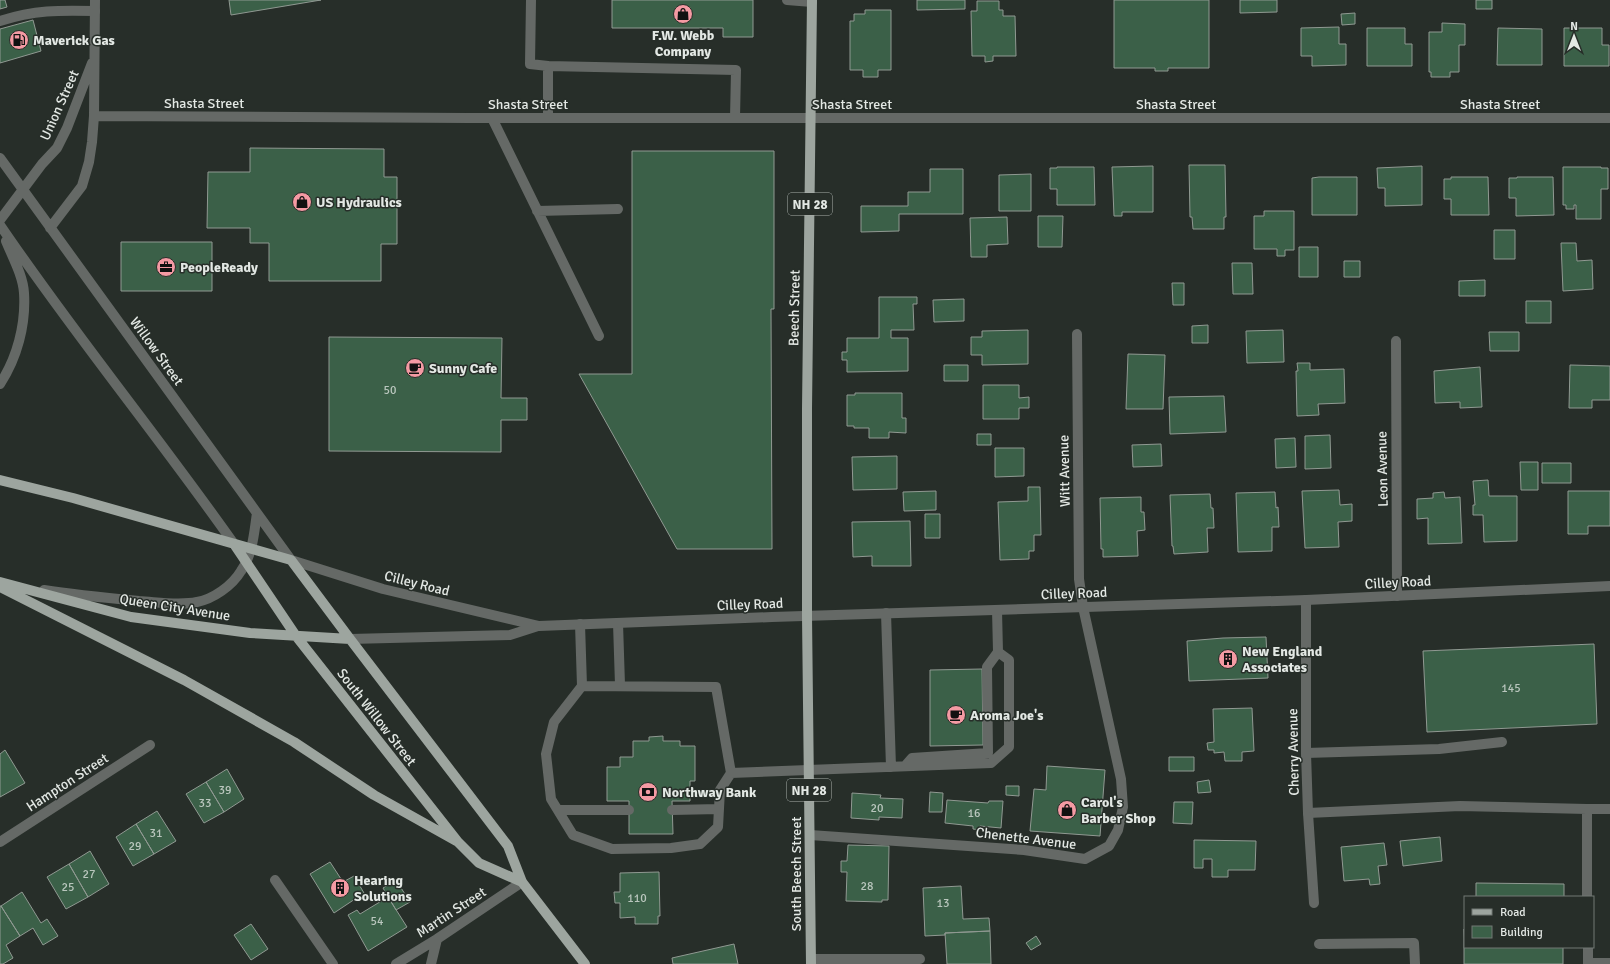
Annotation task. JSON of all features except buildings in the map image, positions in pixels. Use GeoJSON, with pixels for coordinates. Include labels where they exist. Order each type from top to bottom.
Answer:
{"type":"FeatureCollection","features":[{"type":"Feature","properties":{"kind":"main road","name":"Beech Street"},"geometry":{"type":"LineString","coordinates":[[807,616],[807,408],[812,1]]}},
{"type":"Feature","properties":{"kind":"main road"},"geometry":{"type":"LineString","coordinates":[[0,480],[73,498],[291,560]]}},
{"type":"Feature","properties":{"kind":"main road","name":"South Willow Street"},"geometry":{"type":"LineString","coordinates":[[234,544],[296,636],[458,842],[479,863],[522,882]]}},
{"type":"Feature","properties":{"kind":"main road","name":"South Willow Street"},"geometry":{"type":"LineString","coordinates":[[291,560],[508,846],[522,882],[585,964]]}},
{"type":"Feature","properties":{"kind":"main road","name":"Queen City Avenue"},"geometry":{"type":"LineString","coordinates":[[0,582],[131,617],[250,633],[350,639]]}},
{"type":"Feature","properties":{"kind":"main road"},"geometry":{"type":"LineString","coordinates":[[0,587],[184,680],[294,742],[374,795],[458,842]]}},
{"type":"Feature","properties":{"kind":"main road","name":"South Beech Street"},"geometry":{"type":"LineString","coordinates":[[807,616],[810,962]]}},
{"type":"Feature","properties":{"kind":"street","name":"Union Street"},"geometry":{"type":"LineString","coordinates":[[50,228],[82,186],[92,142],[94,116],[95,0]]}},
{"type":"Feature","properties":{"kind":"street"},"geometry":{"type":"LineString","coordinates":[[530,0],[530,64],[548,66],[736,70],[735,118]]}},
{"type":"Feature","properties":{"kind":"street"},"geometry":{"type":"LineString","coordinates":[[786,0],[812,1]]}},
{"type":"Feature","properties":{"kind":"street"},"geometry":{"type":"LineString","coordinates":[[0,21],[19,15],[54,10],[95,11]]}},
{"type":"Feature","properties":{"kind":"street","name":"Union Street"},"geometry":{"type":"LineString","coordinates":[[0,220],[22,189],[57,148],[67,128],[95,56]]}},
{"type":"Feature","properties":{"kind":"street"},"geometry":{"type":"LineString","coordinates":[[548,66],[548,118]]}},
{"type":"Feature","properties":{"kind":"street","name":"Shasta Street"},"geometry":{"type":"LineString","coordinates":[[94,116],[492,118],[1610,118]]}},
{"type":"Feature","properties":{"kind":"street"},"geometry":{"type":"LineString","coordinates":[[492,118],[599,336]]}},
{"type":"Feature","properties":{"kind":"street","name":"Willow Street"},"geometry":{"type":"LineString","coordinates":[[0,158],[291,560]]}},
{"type":"Feature","properties":{"kind":"street"},"geometry":{"type":"LineString","coordinates":[[537,211],[618,209]]}},
{"type":"Feature","properties":{"kind":"street"},"geometry":{"type":"LineString","coordinates":[[0,226],[19,272],[24,293],[23,318],[19,343],[11,366],[0,384]]}},
{"type":"Feature","properties":{"kind":"street"},"geometry":{"type":"LineString","coordinates":[[0,226],[52,299],[199,494],[234,544]]}},
{"type":"Feature","properties":{"kind":"street","name":"Witt Avenue"},"geometry":{"type":"LineString","coordinates":[[1077,334],[1079,579],[1083,607]]}},
{"type":"Feature","properties":{"kind":"street","name":"Leon Avenue"},"geometry":{"type":"LineString","coordinates":[[1396,342],[1397,596]]}},
{"type":"Feature","properties":{"kind":"street"},"geometry":{"type":"LineString","coordinates":[[22,588],[84,596],[152,602],[198,602],[212,597],[227,587],[241,572],[251,549],[257,513]]}},
{"type":"Feature","properties":{"kind":"street","name":"Cilley Road"},"geometry":{"type":"LineString","coordinates":[[291,560],[383,589],[539,626]]}},
{"type":"Feature","properties":{"kind":"street","name":"Cilley Road"},"geometry":{"type":"LineString","coordinates":[[350,639],[510,635],[539,626],[580,624],[1306,600],[1610,586]]}},
{"type":"Feature","properties":{"kind":"street","name":"Cherry Avenue"},"geometry":{"type":"LineString","coordinates":[[1306,600],[1306,753],[1314,903]]}},
{"type":"Feature","properties":{"kind":"street","name":"Chenette Avenue"},"geometry":{"type":"LineString","coordinates":[[810,834],[1024,850],[1085,859],[1109,846],[1118,830],[1123,807],[1120,779],[1083,607]]}},
{"type":"Feature","properties":{"kind":"street"},"geometry":{"type":"LineString","coordinates":[[905,766],[912,758],[988,753],[987,667],[998,652],[997,610]]}},
{"type":"Feature","properties":{"kind":"street"},"geometry":{"type":"LineString","coordinates":[[886,613],[891,766]]}},
{"type":"Feature","properties":{"kind":"street"},"geometry":{"type":"LineString","coordinates":[[618,623],[620,685]]}},
{"type":"Feature","properties":{"kind":"street"},"geometry":{"type":"LineString","coordinates":[[580,624],[582,686],[554,722],[546,754],[552,799],[573,834],[612,849],[671,848],[700,844],[718,827],[720,790],[731,773],[716,687],[620,685],[582,686]]}},
{"type":"Feature","properties":{"kind":"street"},"geometry":{"type":"LineString","coordinates":[[731,773],[991,763],[1009,747],[1009,660],[998,652]]}},
{"type":"Feature","properties":{"kind":"street"},"geometry":{"type":"LineString","coordinates":[[1306,753],[1439,749],[1502,742]]}},
{"type":"Feature","properties":{"kind":"street","name":"Hampton Street"},"geometry":{"type":"LineString","coordinates":[[0,842],[150,745]]}},
{"type":"Feature","properties":{"kind":"street"},"geometry":{"type":"LineString","coordinates":[[1308,813],[1460,806],[1610,809]]}},
{"type":"Feature","properties":{"kind":"street"},"geometry":{"type":"LineString","coordinates":[[672,810],[719,809]]}},
{"type":"Feature","properties":{"kind":"street"},"geometry":{"type":"LineString","coordinates":[[1587,809],[1587,896]]}},
{"type":"Feature","properties":{"kind":"street"},"geometry":{"type":"LineString","coordinates":[[558,810],[629,810]]}},
{"type":"Feature","properties":{"kind":"street"},"geometry":{"type":"LineString","coordinates":[[275,880],[333,964]]}},
{"type":"Feature","properties":{"kind":"street","name":"Martin Street"},"geometry":{"type":"LineString","coordinates":[[396,964],[437,939],[522,882]]}},
{"type":"Feature","properties":{"kind":"street"},"geometry":{"type":"LineString","coordinates":[[431,964],[437,939]]}},
{"type":"Feature","properties":{"kind":"street"},"geometry":{"type":"LineString","coordinates":[[1319,944],[1414,943],[1415,964]]}},
{"type":"Feature","properties":{"kind":"street"},"geometry":{"type":"LineString","coordinates":[[1588,948],[1588,963],[1610,963]]}},
{"type":"Feature","properties":{"kind":"street"},"geometry":{"type":"LineString","coordinates":[[810,962],[920,959]]}},
{"type":"Feature","properties":{"kind":"place","name":"F.W. Webb Company"},"geometry":{"type":"Point","coordinates":[683,14]}},
{"type":"Feature","properties":{"kind":"place","name":"Maverick Gas"},"geometry":{"type":"Point","coordinates":[19,40]}},
{"type":"Feature","properties":{"kind":"place","name":"US Hydraulics"},"geometry":{"type":"Point","coordinates":[302,202]}},
{"type":"Feature","properties":{"kind":"place","name":"PeopleReady"},"geometry":{"type":"Point","coordinates":[166,267]}},
{"type":"Feature","properties":{"kind":"place","name":"Sunny Cafe"},"geometry":{"type":"Point","coordinates":[415,368]}},
{"type":"Feature","properties":{"kind":"place","name":"New England Associates"},"geometry":{"type":"Point","coordinates":[1228,659]}},
{"type":"Feature","properties":{"kind":"place","name":"Aroma Joe's"},"geometry":{"type":"Point","coordinates":[956,715]}},
{"type":"Feature","properties":{"kind":"place","name":"Northway Bank"},"geometry":{"type":"Point","coordinates":[648,792]}},
{"type":"Feature","properties":{"kind":"place","name":"Carol's Barber Shop"},"geometry":{"type":"Point","coordinates":[1067,810]}},
{"type":"Feature","properties":{"kind":"place","name":"Hearing Solutions"},"geometry":{"type":"Point","coordinates":[340,888]}}]}
